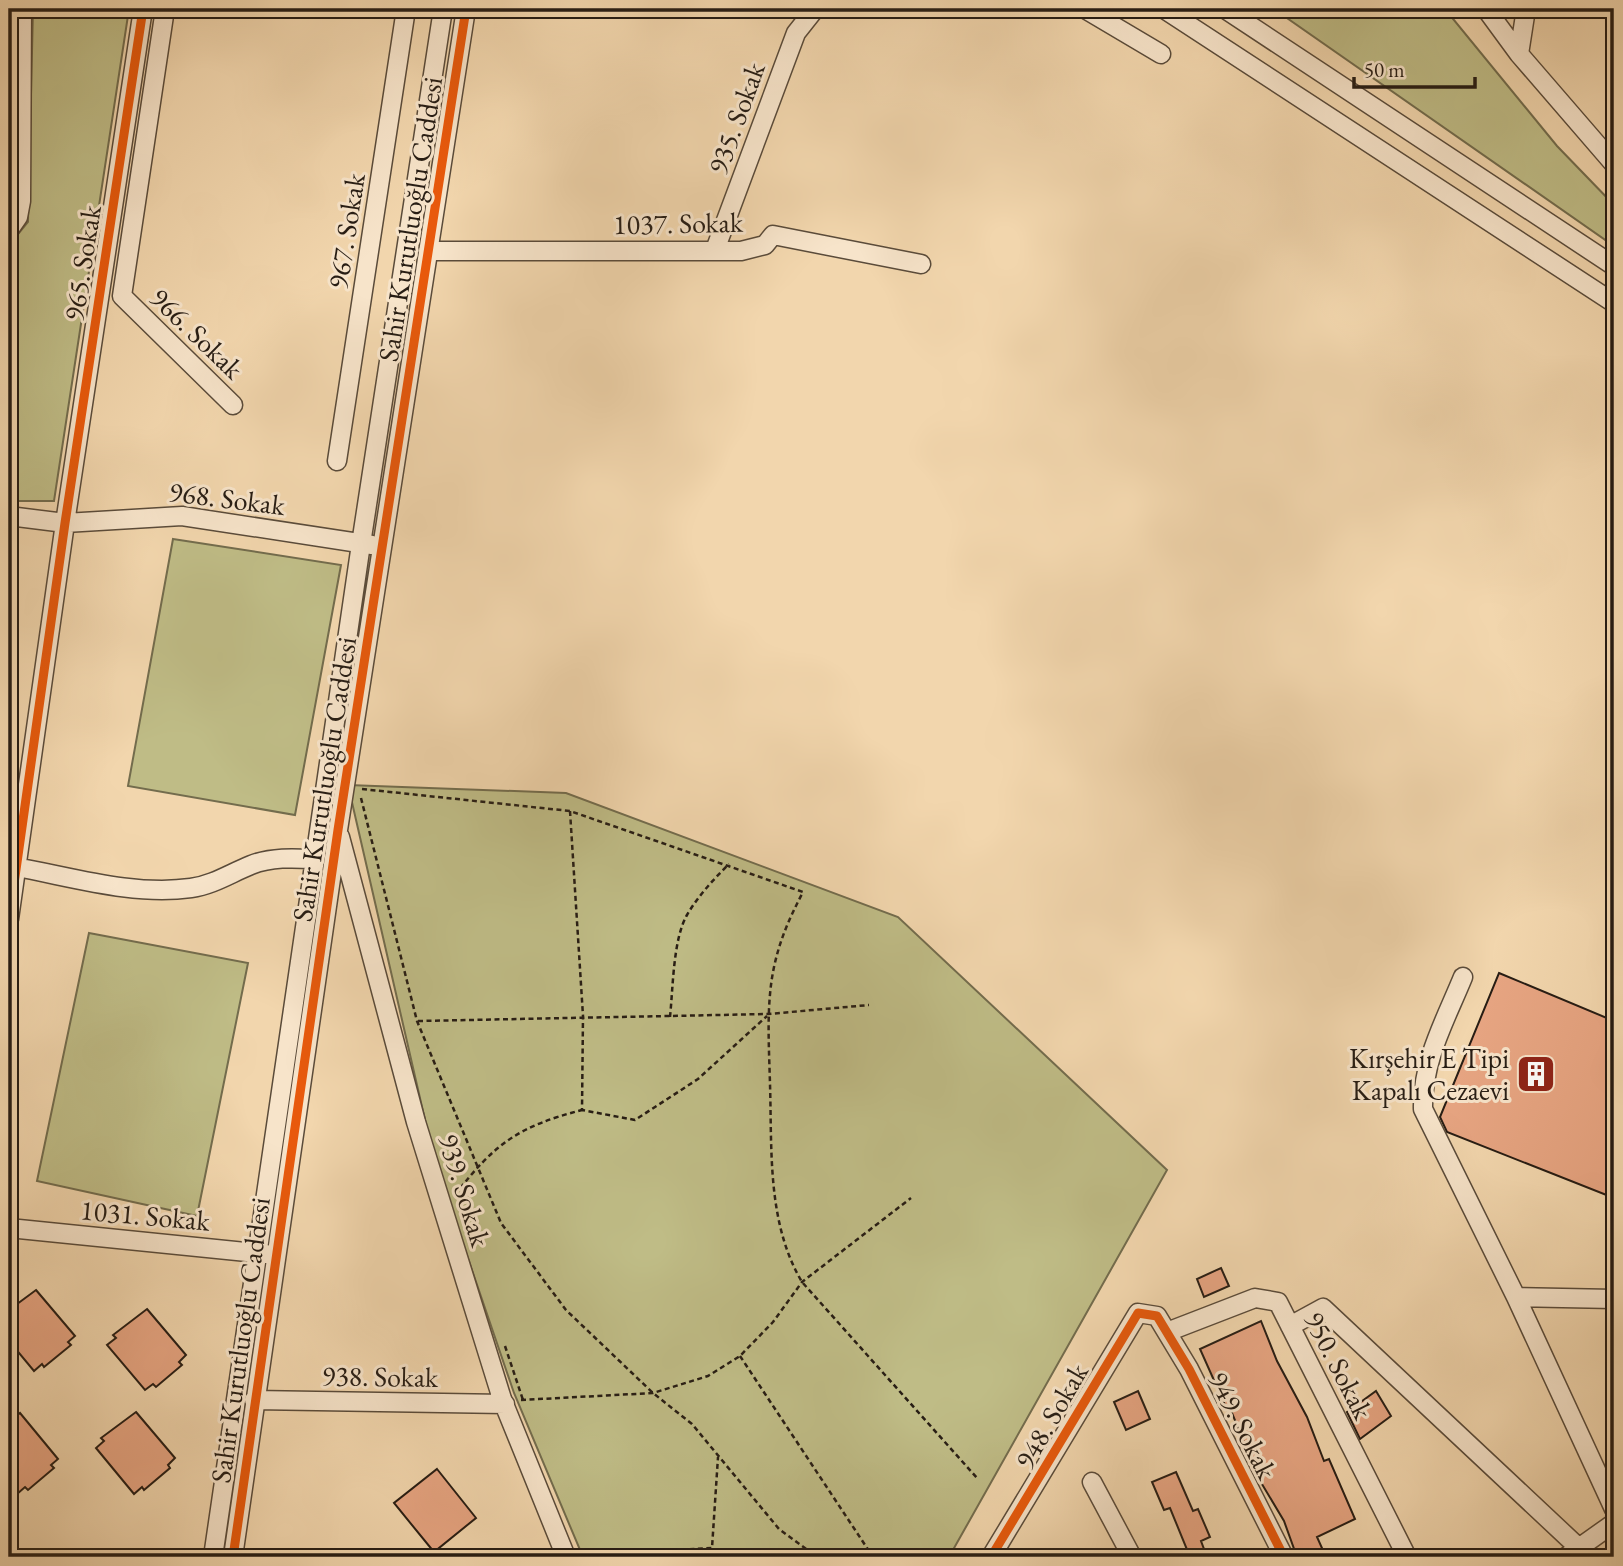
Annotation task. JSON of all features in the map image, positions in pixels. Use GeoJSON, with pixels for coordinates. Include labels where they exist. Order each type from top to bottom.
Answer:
{"type":"FeatureCollection","features":[{"type":"Feature","properties":{"kind":"street"},"geometry":{"type":"LineString","coordinates":[[9,230],[18,217],[21,201],[22,9]]}},
{"type":"Feature","properties":{"kind":"street","name":"965. Sokak"},"geometry":{"type":"LineString","coordinates":[[9,919],[65,523],[143,9]]}},
{"type":"Feature","properties":{"kind":"street","name":"966. Sokak"},"geometry":{"type":"LineString","coordinates":[[165,9],[122,296],[233,405]]}},
{"type":"Feature","properties":{"kind":"street","name":"967. Sokak"},"geometry":{"type":"LineString","coordinates":[[337,461],[406,9]]}},
{"type":"Feature","properties":{"kind":"street","name":"Sahir Kurutluoğlu Caddesi"},"geometry":{"type":"LineString","coordinates":[[213,1557],[314,859],[443,9]]}},
{"type":"Feature","properties":{"kind":"street","name":"Sahir Kurutluoğlu Caddesi"},"geometry":{"type":"LineString","coordinates":[[233,1557],[338,830],[466,9]]}},
{"type":"Feature","properties":{"kind":"street","name":"935. Sokak"},"geometry":{"type":"LineString","coordinates":[[715,250],[796,33],[815,9]]}},
{"type":"Feature","properties":{"kind":"street"},"geometry":{"type":"LineString","coordinates":[[1085,9],[1161,54]]}},
{"type":"Feature","properties":{"kind":"street"},"geometry":{"type":"LineString","coordinates":[[1164,9],[1614,303]]}},
{"type":"Feature","properties":{"kind":"street"},"geometry":{"type":"LineString","coordinates":[[1226,9],[1614,266]]}},
{"type":"Feature","properties":{"kind":"street"},"geometry":{"type":"LineString","coordinates":[[1486,9],[1519,54],[1614,163]]}},
{"type":"Feature","properties":{"kind":"street"},"geometry":{"type":"LineString","coordinates":[[1519,54],[1526,9]]}},
{"type":"Feature","properties":{"kind":"street","name":"1037. Sokak"},"geometry":{"type":"LineString","coordinates":[[428,251],[755,250],[765,245],[773,235],[921,264]]}},
{"type":"Feature","properties":{"kind":"street","name":"968. Sokak"},"geometry":{"type":"LineString","coordinates":[[9,516],[65,523],[182,516],[361,544],[383,545]]}},
{"type":"Feature","properties":{"kind":"street","name":"939. Sokak"},"geometry":{"type":"LineString","coordinates":[[338,830],[416,1122],[504,1402],[566,1557]]}},
{"type":"Feature","properties":{"kind":"street"},"geometry":{"type":"LineString","coordinates":[[16,867],[152,891],[193,888],[229,877],[252,864],[272,860],[314,859]]}},
{"type":"Feature","properties":{"kind":"street"},"geometry":{"type":"LineString","coordinates":[[1463,977],[1430,1054],[1423,1082],[1423,1109],[1516,1297],[1614,1509]]}},
{"type":"Feature","properties":{"kind":"street","name":"1031. Sokak"},"geometry":{"type":"LineString","coordinates":[[9,1228],[275,1255]]}},
{"type":"Feature","properties":{"kind":"street"},"geometry":{"type":"LineString","coordinates":[[1516,1297],[1614,1299]]}},
{"type":"Feature","properties":{"kind":"street","name":"950. Sokak"},"geometry":{"type":"LineString","coordinates":[[1167,1332],[1255,1298],[1278,1302],[1407,1557]]}},
{"type":"Feature","properties":{"kind":"street"},"geometry":{"type":"LineString","coordinates":[[1290,1326],[1323,1308],[1572,1552],[1614,1523]]}},
{"type":"Feature","properties":{"kind":"street","name":"948. Sokak"},"geometry":{"type":"LineString","coordinates":[[991,1557],[1138,1313],[1157,1316]]}},
{"type":"Feature","properties":{"kind":"street","name":"949. Sokak"},"geometry":{"type":"LineString","coordinates":[[1157,1316],[1189,1369],[1284,1557]]}},
{"type":"Feature","properties":{"kind":"street","name":"938. Sokak"},"geometry":{"type":"LineString","coordinates":[[254,1400],[504,1402]]}},
{"type":"Feature","properties":{"kind":"street"},"geometry":{"type":"LineString","coordinates":[[1093,1482],[1132,1557]]}},
{"type":"Feature","properties":{"kind":"path"},"geometry":{"type":"LineString","coordinates":[[817,1557],[779,1529],[691,1424],[653,1393],[566,1310],[501,1223],[417,1021],[358,789],[570,811],[729,864],[803,892],[782,932],[773,970],[768,1014],[773,1191],[790,1262],[802,1282],[977,1478]]}},
{"type":"Feature","properties":{"kind":"path"},"geometry":{"type":"LineString","coordinates":[[570,811],[583,1016],[582,1110]]}},
{"type":"Feature","properties":{"kind":"path"},"geometry":{"type":"LineString","coordinates":[[670,1017],[676,960],[685,917],[707,886],[729,864]]}},
{"type":"Feature","properties":{"kind":"path"},"geometry":{"type":"LineString","coordinates":[[417,1021],[768,1014],[869,1004]]}},
{"type":"Feature","properties":{"kind":"path"},"geometry":{"type":"LineString","coordinates":[[453,1198],[495,1147],[554,1117],[582,1110],[635,1120],[698,1079],[768,1014]]}},
{"type":"Feature","properties":{"kind":"path"},"geometry":{"type":"LineString","coordinates":[[504,1402],[653,1393],[708,1376],[740,1356],[773,1322],[802,1282],[911,1198]]}},
{"type":"Feature","properties":{"kind":"path"},"geometry":{"type":"LineString","coordinates":[[501,1337],[523,1400]]}},
{"type":"Feature","properties":{"kind":"path"},"geometry":{"type":"LineString","coordinates":[[740,1356],[873,1557]]}},
{"type":"Feature","properties":{"kind":"path"},"geometry":{"type":"LineString","coordinates":[[596,1555],[712,1548],[718,1456]]}},
{"type":"Feature","properties":{"kind":"shaded area"},"geometry":{"type":"Polygon","coordinates":[[[33,9],[129,9],[54,501],[9,501],[9,245],[28,222],[33,9]]]}},
{"type":"Feature","properties":{"kind":"shaded area"},"geometry":{"type":"Polygon","coordinates":[[[1274,9],[1445,9],[1557,146],[1614,205],[1614,246],[1274,9]]]}},
{"type":"Feature","properties":{"kind":"shaded area"},"geometry":{"type":"Polygon","coordinates":[[[173,539],[341,565],[295,815],[128,786],[173,539]]]}},
{"type":"Feature","properties":{"kind":"shaded area"},"geometry":{"type":"Polygon","coordinates":[[[348,785],[566,793],[898,917],[1167,1170],[949,1557],[583,1557],[514,1393],[434,1159],[348,785]]]}},
{"type":"Feature","properties":{"kind":"shaded area"},"geometry":{"type":"Polygon","coordinates":[[[89,933],[248,963],[197,1216],[37,1181],[89,933]]]}},
{"type":"Feature","properties":{"kind":"building","name":"Kırşehir E Tipi Kapalı Cezaevi"},"geometry":{"type":"Polygon","coordinates":[[[1499,973],[1614,1021],[1614,1198],[1447,1132],[1440,1117],[1499,973]]]}},
{"type":"Feature","properties":{"kind":"building"},"geometry":{"type":"Polygon","coordinates":[[[1221,1268],[1229,1286],[1204,1297],[1197,1279],[1221,1268]]]}},
{"type":"Feature","properties":{"kind":"building"},"geometry":{"type":"Polygon","coordinates":[[[36,1290],[75,1336],[68,1342],[71,1345],[44,1367],[42,1364],[34,1371],[9,1341],[9,1310],[36,1290]]]}},
{"type":"Feature","properties":{"kind":"building"},"geometry":{"type":"Polygon","coordinates":[[[147,1309],[186,1355],[179,1362],[182,1365],[156,1387],[153,1384],[145,1390],[107,1345],[116,1338],[113,1335],[147,1309]]]}},
{"type":"Feature","properties":{"kind":"building"},"geometry":{"type":"Polygon","coordinates":[[[1261,1321],[1277,1361],[1307,1417],[1324,1461],[1329,1459],[1355,1519],[1317,1537],[1326,1557],[1297,1557],[1284,1521],[1247,1459],[1250,1457],[1232,1413],[1229,1414],[1200,1349],[1261,1321]]]}},
{"type":"Feature","properties":{"kind":"building"},"geometry":{"type":"Polygon","coordinates":[[[1138,1391],[1150,1419],[1126,1430],[1114,1402],[1138,1391]]]}},
{"type":"Feature","properties":{"kind":"building"},"geometry":{"type":"Polygon","coordinates":[[[1376,1391],[1391,1416],[1360,1439],[1347,1412],[1376,1391]]]}},
{"type":"Feature","properties":{"kind":"building"},"geometry":{"type":"Polygon","coordinates":[[[136,1412],[175,1458],[168,1465],[170,1468],[144,1490],[142,1487],[134,1494],[96,1448],[104,1441],[101,1438],[136,1412]]]}},
{"type":"Feature","properties":{"kind":"building"},"geometry":{"type":"Polygon","coordinates":[[[20,1413],[58,1459],[51,1465],[54,1468],[28,1490],[25,1487],[17,1494],[9,1484],[9,1422],[20,1413]]]}},
{"type":"Feature","properties":{"kind":"building"},"geometry":{"type":"Polygon","coordinates":[[[437,1469],[476,1518],[434,1552],[394,1503],[437,1469]]]}},
{"type":"Feature","properties":{"kind":"building"},"geometry":{"type":"Polygon","coordinates":[[[1176,1472],[1193,1511],[1198,1509],[1210,1537],[1201,1541],[1207,1557],[1190,1557],[1170,1508],[1164,1510],[1152,1482],[1176,1472]]]}},
{"type":"Feature","properties":{"kind":"cycle path"},"geometry":{"type":"LineString","coordinates":[[9,919],[65,523],[143,9]]}},
{"type":"Feature","properties":{"kind":"cycle path"},"geometry":{"type":"LineString","coordinates":[[233,1557],[338,830],[466,9]]}},
{"type":"Feature","properties":{"kind":"cycle path"},"geometry":{"type":"LineString","coordinates":[[991,1557],[1138,1313],[1157,1316],[1189,1369],[1284,1557]]}},
{"type":"Feature","properties":{"kind":"place","name":"Kırşehir E Tipi Kapalı Cezaevi"},"geometry":{"type":"Point","coordinates":[1536,1074]}}]}
